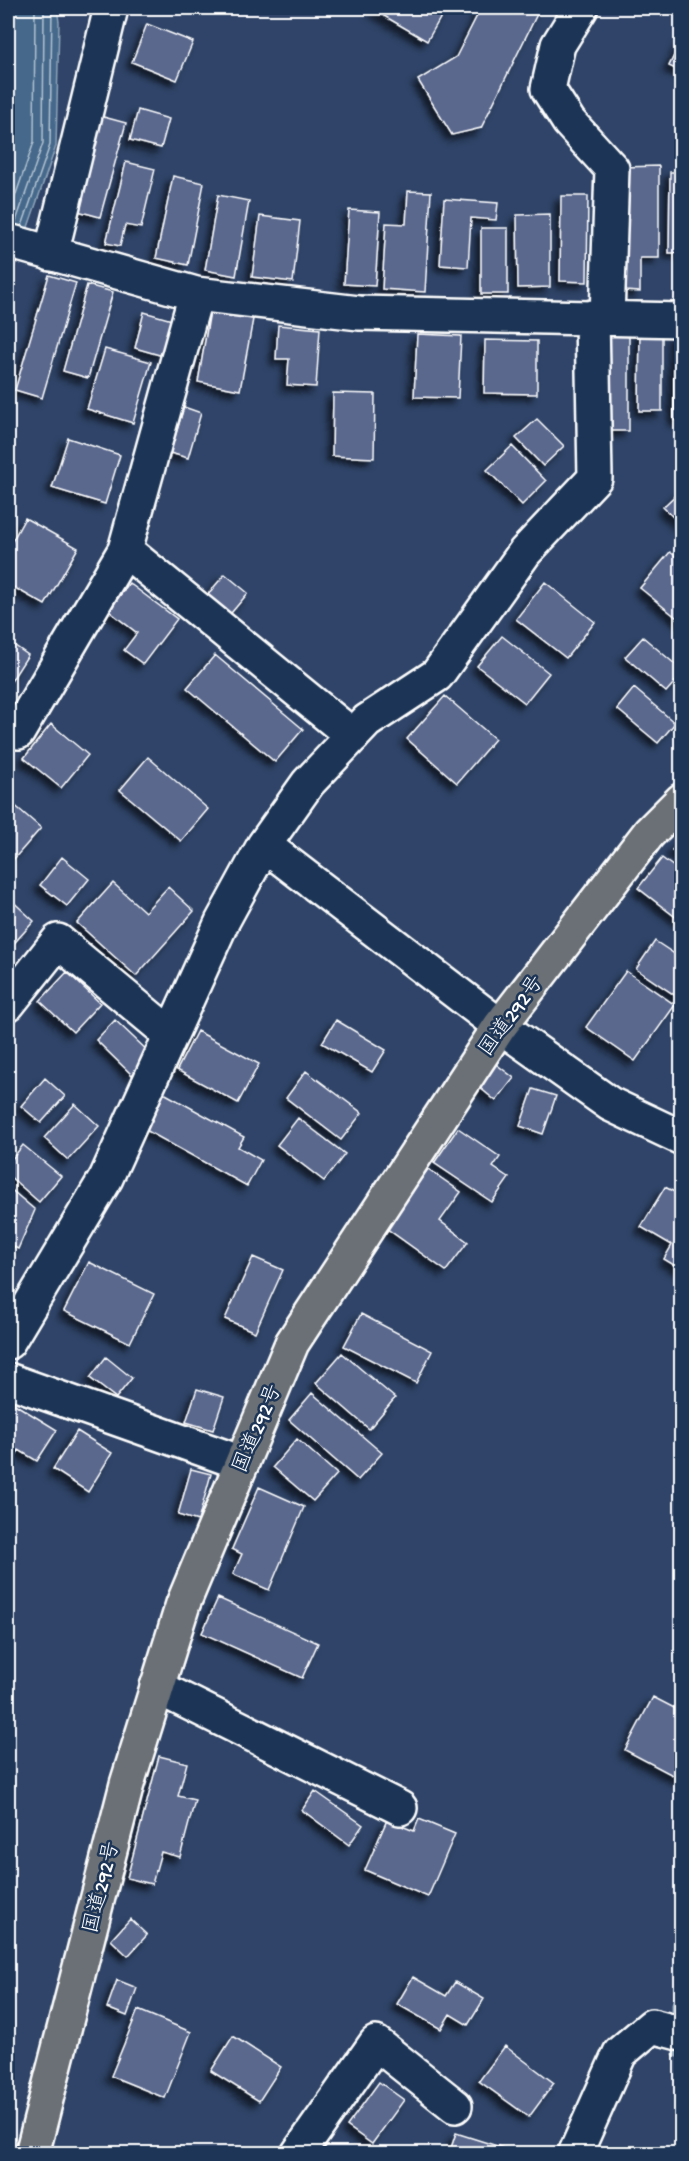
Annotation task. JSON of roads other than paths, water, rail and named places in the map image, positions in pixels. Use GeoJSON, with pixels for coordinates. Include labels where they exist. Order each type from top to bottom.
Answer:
{"type":"FeatureCollection","features":[{"type":"Feature","properties":{"kind":"highway","name":"国道292号"},"geometry":{"type":"LineString","coordinates":[[32,2154],[127,1784],[183,1604],[291,1343],[500,1026],[649,833],[681,800]]}},
{"type":"Feature","properties":{"kind":"street"},"geometry":{"type":"LineString","coordinates":[[44,252],[111,8]]}},
{"type":"Feature","properties":{"kind":"street"},"geometry":{"type":"LineString","coordinates":[[8,1342],[106,1178],[222,922],[264,845],[308,783],[367,721],[437,675],[525,552],[595,478],[600,317],[612,169],[569,122],[548,88],[558,45],[581,8]]}},
{"type":"Feature","properties":{"kind":"street"},"geometry":{"type":"LineString","coordinates":[[8,241],[196,294],[359,314],[681,320]]}},
{"type":"Feature","properties":{"kind":"street"},"geometry":{"type":"LineString","coordinates":[[18,732],[125,550],[196,294]]}},
{"type":"Feature","properties":{"kind":"street"},"geometry":{"type":"LineString","coordinates":[[125,550],[353,736]]}},
{"type":"Feature","properties":{"kind":"street"},"geometry":{"type":"LineString","coordinates":[[264,845],[500,1026],[610,1104],[681,1138]]}},
{"type":"Feature","properties":{"kind":"street"},"geometry":{"type":"LineString","coordinates":[[8,1004],[58,940],[171,1035]]}},
{"type":"Feature","properties":{"kind":"street"},"geometry":{"type":"LineString","coordinates":[[8,1380],[242,1463]]}},
{"type":"Feature","properties":{"kind":"street"},"geometry":{"type":"LineString","coordinates":[[157,1687],[400,1808]]}},
{"type":"Feature","properties":{"kind":"street"},"geometry":{"type":"LineString","coordinates":[[575,2154],[620,2053],[652,2026],[676,2023]]}},
{"type":"Feature","properties":{"kind":"street"},"geometry":{"type":"LineString","coordinates":[[298,2154],[376,2043],[455,2106]]}},
{"type":"Feature","properties":{"kind":"water"},"geometry":{"type":"Polygon","coordinates":[[[8,8],[57,8],[59,22],[56,146],[8,285],[8,8]]]}},
{"type":"Feature","properties":{"kind":"waterway"},"geometry":{"type":"LineString","coordinates":[[676,2025],[676,2004],[682,1990]]}},
{"type":"Feature","properties":{"kind":"waterway"},"geometry":{"type":"LineString","coordinates":[[677,2039],[677,2053],[682,2054]]}}]}
